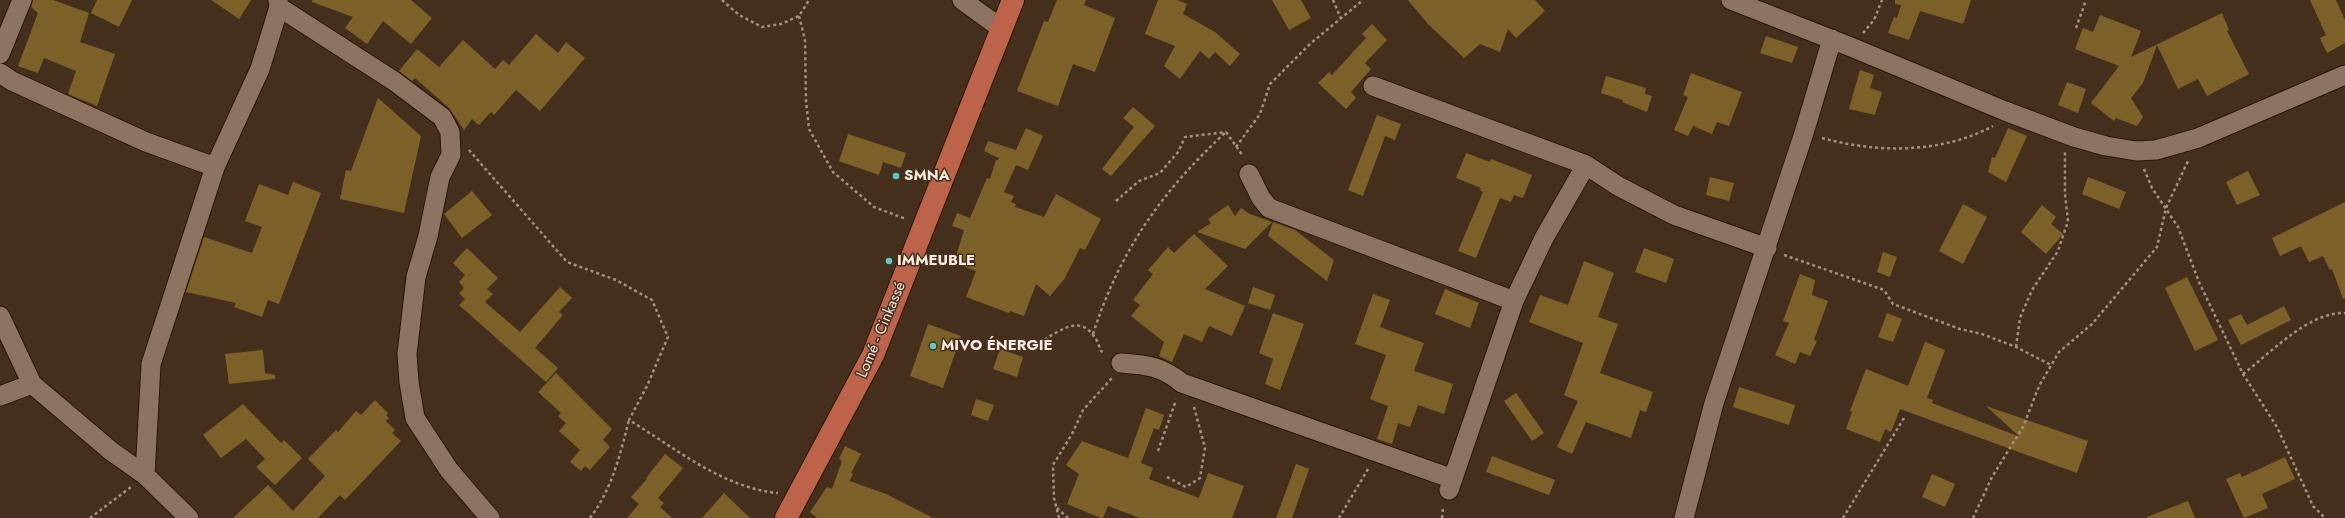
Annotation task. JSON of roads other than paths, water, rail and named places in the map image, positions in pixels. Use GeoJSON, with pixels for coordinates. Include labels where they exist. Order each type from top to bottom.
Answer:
{"type":"FeatureCollection","features":[{"type":"Feature","properties":{"kind":"highway","name":"Lomé - Cinkassé"},"geometry":{"type":"LineString","coordinates":[[786,518],[873,355],[1013,0]]}},
{"type":"Feature","properties":{"kind":"street"},"geometry":{"type":"LineString","coordinates":[[0,54],[22,0]]}},
{"type":"Feature","properties":{"kind":"street"},"geometry":{"type":"LineString","coordinates":[[962,0],[1002,28]]}},
{"type":"Feature","properties":{"kind":"street"},"geometry":{"type":"LineString","coordinates":[[1731,0],[1851,47],[2005,112],[2063,133],[2106,146],[2136,151],[2156,150],[2198,138],[2345,75]]}},
{"type":"Feature","properties":{"kind":"street"},"geometry":{"type":"LineString","coordinates":[[145,475],[151,364],[215,167],[260,69],[278,3],[442,116],[450,132],[451,155],[440,177],[428,236],[416,277],[407,354],[409,382],[415,418],[449,470],[490,518]]}},
{"type":"Feature","properties":{"kind":"street"},"geometry":{"type":"LineString","coordinates":[[1684,518],[1714,403],[1767,248],[1832,40]]}},
{"type":"Feature","properties":{"kind":"street"},"geometry":{"type":"LineString","coordinates":[[0,74],[12,81],[146,142],[215,167]]}},
{"type":"Feature","properties":{"kind":"street"},"geometry":{"type":"LineString","coordinates":[[1373,86],[1586,165],[1618,186],[1674,215],[1767,248]]}},
{"type":"Feature","properties":{"kind":"street"},"geometry":{"type":"LineString","coordinates":[[1121,363],[1152,365],[1169,372],[1184,383],[1373,450],[1451,485],[1514,301],[1544,238],[1586,165]]}},
{"type":"Feature","properties":{"kind":"street"},"geometry":{"type":"LineString","coordinates":[[1249,174],[1261,198],[1269,208],[1514,301]]}},
{"type":"Feature","properties":{"kind":"street"},"geometry":{"type":"LineString","coordinates":[[0,316],[32,384],[111,451],[145,475],[189,518]]}},
{"type":"Feature","properties":{"kind":"street"},"geometry":{"type":"LineString","coordinates":[[0,396],[32,384]]}},
{"type":"Feature","properties":{"kind":"place","name":"SMNA"},"geometry":{"type":"Point","coordinates":[896,176]}},
{"type":"Feature","properties":{"kind":"place","name":"IMMEUBLE"},"geometry":{"type":"Point","coordinates":[889,261]}},
{"type":"Feature","properties":{"kind":"place","name":"MIVO ÉNERGIE"},"geometry":{"type":"Point","coordinates":[933,346]}}]}
